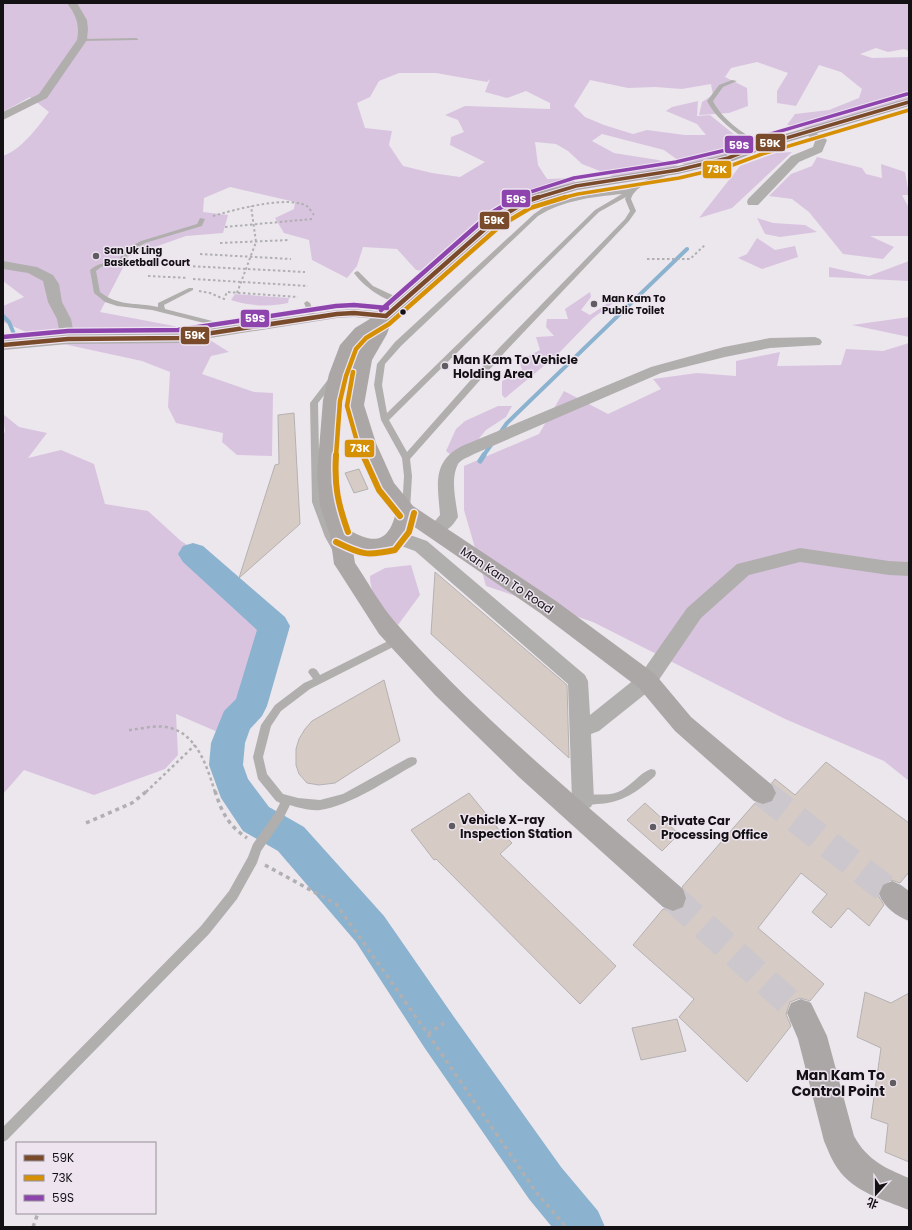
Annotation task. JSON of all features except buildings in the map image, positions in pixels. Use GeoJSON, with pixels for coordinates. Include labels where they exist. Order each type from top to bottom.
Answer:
{"type":"FeatureCollection","features":[{"type":"Feature","properties":{"kind":"main road","name":"Man Kam To Road"},"geometry":{"type":"LineString","coordinates":[[673,898],[573,800],[443,688],[387,628],[345,564],[340,535],[330,506],[327,474],[332,400],[338,374],[349,345],[360,332],[385,317],[496,220],[527,202],[543,195],[576,186],[678,170],[728,158],[759,146],[909,102]]}},
{"type":"Feature","properties":{"kind":"main road","name":"Man Kam To Road"},"geometry":{"type":"LineString","coordinates":[[385,317],[364,360],[355,405],[369,451],[386,486],[406,511],[548,607],[647,682],[683,724],[763,793]]}},
{"type":"Feature","properties":{"kind":"main road"},"geometry":{"type":"LineString","coordinates":[[340,535],[358,545],[376,546],[392,542],[402,529],[406,511]]}},
{"type":"Feature","properties":{"kind":"main road"},"geometry":{"type":"LineString","coordinates":[[801,1013],[812,1036],[840,1141],[849,1158],[869,1177],[909,1194]]}},
{"type":"Feature","properties":{"kind":"street"},"geometry":{"type":"LineString","coordinates":[[3,117],[43,96],[82,40],[85,30],[79,12],[72,3]]}},
{"type":"Feature","properties":{"kind":"street"},"geometry":{"type":"LineString","coordinates":[[753,202],[795,159],[818,149],[821,140],[809,132]]}},
{"type":"Feature","properties":{"kind":"street"},"geometry":{"type":"LineString","coordinates":[[3,265],[32,270],[48,278],[52,284],[55,302],[64,319],[68,339]]}},
{"type":"Feature","properties":{"kind":"street"},"geometry":{"type":"LineString","coordinates":[[3,345],[68,339],[179,338],[313,317],[354,313],[385,317]]}},
{"type":"Feature","properties":{"kind":"street"},"geometry":{"type":"LineString","coordinates":[[430,528],[440,527],[449,517],[446,482],[450,463],[456,456],[468,450],[656,370],[770,343],[815,342]]}},
{"type":"Feature","properties":{"kind":"street"},"geometry":{"type":"LineString","coordinates":[[396,537],[421,546],[578,681],[580,724],[573,800]]}},
{"type":"Feature","properties":{"kind":"street"},"geometry":{"type":"LineString","coordinates":[[580,724],[592,725],[647,682],[694,613],[743,569],[800,555],[889,568],[909,569]]}},
{"type":"Feature","properties":{"kind":"lane"},"geometry":{"type":"LineString","coordinates":[[82,40],[136,39]]}},
{"type":"Feature","properties":{"kind":"lane"},"geometry":{"type":"LineString","coordinates":[[734,81],[722,86],[710,101],[713,110],[727,123],[759,146]]}},
{"type":"Feature","properties":{"kind":"lane"},"geometry":{"type":"LineString","coordinates":[[385,420],[597,211],[648,181],[678,170]]}},
{"type":"Feature","properties":{"kind":"lane"},"geometry":{"type":"LineString","coordinates":[[406,511],[408,476],[406,458],[385,420],[378,385],[382,364],[398,344],[536,214],[550,205],[586,196],[631,191]]}},
{"type":"Feature","properties":{"kind":"lane"},"geometry":{"type":"LineString","coordinates":[[406,458],[502,350],[627,220],[633,211],[628,199],[631,191]]}},
{"type":"Feature","properties":{"kind":"lane"},"geometry":{"type":"LineString","coordinates":[[201,220],[200,225],[156,236],[143,242],[126,251],[122,261],[99,266],[93,270],[98,293],[107,301],[162,310],[226,326],[234,330]]}},
{"type":"Feature","properties":{"kind":"lane"},"geometry":{"type":"LineString","coordinates":[[357,273],[361,280],[372,289],[402,301]]}},
{"type":"Feature","properties":{"kind":"lane"},"geometry":{"type":"LineString","coordinates":[[162,310],[160,304],[190,289]]}},
{"type":"Feature","properties":{"kind":"lane"},"geometry":{"type":"LineString","coordinates":[[307,303],[313,317]]}},
{"type":"Feature","properties":{"kind":"lane","name":"Man Kam To Road"},"geometry":{"type":"LineString","coordinates":[[338,374],[314,403],[314,453],[316,502],[329,537],[345,564]]}},
{"type":"Feature","properties":{"kind":"lane"},"geometry":{"type":"LineString","coordinates":[[398,640],[316,676],[307,686],[278,708],[266,725],[258,757],[262,776],[280,798],[320,805],[345,798],[412,761]]}},
{"type":"Feature","properties":{"kind":"lane"},"geometry":{"type":"LineString","coordinates":[[573,800],[608,800],[620,798],[629,793],[651,773]]}},
{"type":"Feature","properties":{"kind":"lane"},"geometry":{"type":"LineString","coordinates":[[3,1136],[205,930],[233,895],[254,859],[257,848],[275,822],[287,800]]}},
{"type":"Feature","properties":{"kind":"path"},"geometry":{"type":"LineString","coordinates":[[201,220],[222,213],[273,202],[297,203],[307,207],[313,212],[314,215]]}},
{"type":"Feature","properties":{"kind":"path"},"geometry":{"type":"LineString","coordinates":[[236,293],[256,242],[251,206]]}},
{"type":"Feature","properties":{"kind":"path"},"geometry":{"type":"LineString","coordinates":[[225,227],[312,219]]}},
{"type":"Feature","properties":{"kind":"path"},"geometry":{"type":"LineString","coordinates":[[220,243],[290,240]]}},
{"type":"Feature","properties":{"kind":"path"},"geometry":{"type":"LineString","coordinates":[[647,259],[690,259],[706,244]]}},
{"type":"Feature","properties":{"kind":"path"},"geometry":{"type":"LineString","coordinates":[[200,254],[291,259]]}},
{"type":"Feature","properties":{"kind":"path"},"geometry":{"type":"LineString","coordinates":[[188,266],[305,272]]}},
{"type":"Feature","properties":{"kind":"path"},"geometry":{"type":"LineString","coordinates":[[148,276],[308,286]]}},
{"type":"Feature","properties":{"kind":"path"},"geometry":{"type":"LineString","coordinates":[[190,289],[210,293],[224,299],[227,292],[301,297]]}},
{"type":"Feature","properties":{"kind":"path"},"geometry":{"type":"LineString","coordinates":[[129,730],[166,726],[186,736],[195,744],[208,767],[220,808],[231,826],[245,838],[264,837]]}},
{"type":"Feature","properties":{"kind":"path"},"geometry":{"type":"LineString","coordinates":[[86,823],[132,803],[153,787],[195,744]]}},
{"type":"Feature","properties":{"kind":"path"},"geometry":{"type":"LineString","coordinates":[[254,859],[336,904],[428,1034],[536,1192],[566,1227]]}},
{"type":"Feature","properties":{"kind":"path"},"geometry":{"type":"LineString","coordinates":[[428,1034],[444,1023]]}},
{"type":"Feature","properties":{"kind":"path"},"geometry":{"type":"LineString","coordinates":[[33,1227],[38,1214]]}},
{"type":"Feature","properties":{"kind":"shaded area"},"geometry":{"type":"Polygon","coordinates":[[[3,3],[909,3],[909,51],[904,49],[888,52],[876,48],[860,54],[872,58],[909,57],[909,101],[817,130],[787,125],[795,114],[829,110],[859,98],[862,89],[841,72],[819,65],[796,106],[777,103],[777,91],[788,73],[757,62],[731,68],[725,77],[747,88],[748,106],[729,113],[699,115],[702,102],[713,95],[711,84],[682,89],[655,87],[628,88],[590,80],[574,106],[585,117],[633,134],[647,130],[685,135],[706,135],[697,124],[666,111],[672,107],[698,101],[697,116],[710,115],[741,140],[747,152],[690,169],[664,150],[602,134],[592,141],[614,153],[658,160],[682,167],[615,177],[582,164],[568,151],[556,144],[535,142],[538,165],[547,179],[573,178],[576,184],[523,199],[431,272],[416,270],[397,249],[363,247],[357,266],[347,278],[312,260],[309,240],[284,233],[275,218],[294,209],[295,202],[230,187],[204,198],[203,212],[228,215],[223,233],[186,236],[129,256],[100,312],[174,326],[205,337],[229,352],[211,356],[202,374],[254,392],[273,393],[272,456],[237,455],[222,442],[223,433],[176,423],[168,407],[170,372],[142,361],[45,340],[3,322],[3,306],[24,297],[3,281],[3,156],[10,153],[23,143],[49,112],[30,97],[3,112],[3,3]],[[399,73],[379,81],[370,97],[357,103],[365,128],[392,131],[389,145],[403,166],[432,173],[460,177],[485,162],[450,145],[451,137],[464,132],[458,120],[445,115],[465,106],[550,109],[550,103],[526,91],[507,98],[485,92],[490,79],[487,82],[436,73],[399,73]]]}},
{"type":"Feature","properties":{"kind":"shaded area"},"geometry":{"type":"Polygon","coordinates":[[[792,152],[732,208],[699,218],[740,166],[776,153],[792,152]]]}},
{"type":"Feature","properties":{"kind":"shaded area"},"geometry":{"type":"Polygon","coordinates":[[[817,157],[862,168],[866,174],[882,178],[881,164],[905,172],[909,195],[902,195],[909,208],[909,236],[870,236],[894,247],[883,259],[843,254],[809,212],[792,199],[769,196],[791,174],[812,166],[817,157]]]}},
{"type":"Feature","properties":{"kind":"shaded area"},"geometry":{"type":"Polygon","coordinates":[[[757,218],[773,223],[805,225],[817,232],[780,237],[765,234],[757,218]]]}},
{"type":"Feature","properties":{"kind":"shaded area"},"geometry":{"type":"Polygon","coordinates":[[[757,238],[775,250],[795,246],[798,257],[762,269],[738,258],[747,254],[757,238]]]}},
{"type":"Feature","properties":{"kind":"shaded area"},"geometry":{"type":"Polygon","coordinates":[[[909,261],[909,281],[829,277],[829,267],[869,276],[909,261]]]}},
{"type":"Feature","properties":{"kind":"shaded area"},"geometry":{"type":"Polygon","coordinates":[[[590,292],[591,297],[581,310],[590,315],[611,301],[612,304],[593,318],[556,356],[505,398],[502,395],[502,381],[523,372],[519,361],[540,350],[536,337],[554,336],[546,327],[547,319],[568,319],[565,309],[590,292]]]}},
{"type":"Feature","properties":{"kind":"shaded area"},"geometry":{"type":"Polygon","coordinates":[[[235,294],[289,298],[288,303],[274,305],[244,304],[231,300],[235,294]]]}},
{"type":"Feature","properties":{"kind":"shaded area"},"geometry":{"type":"Polygon","coordinates":[[[909,317],[909,337],[852,325],[909,317]]]}},
{"type":"Feature","properties":{"kind":"shaded area"},"geometry":{"type":"Polygon","coordinates":[[[909,343],[909,781],[884,761],[785,719],[593,622],[486,586],[464,510],[464,466],[539,434],[564,391],[608,414],[661,389],[653,379],[697,373],[736,376],[736,361],[780,352],[777,366],[841,365],[846,349],[883,351],[909,343]]]}},
{"type":"Feature","properties":{"kind":"shaded area"},"geometry":{"type":"Polygon","coordinates":[[[498,406],[512,406],[506,417],[486,430],[460,462],[446,451],[456,429],[465,421],[498,406]]]}},
{"type":"Feature","properties":{"kind":"shaded area"},"geometry":{"type":"Polygon","coordinates":[[[3,414],[19,427],[47,433],[28,458],[61,450],[94,464],[105,504],[148,511],[181,541],[235,575],[247,598],[269,606],[281,620],[257,698],[227,736],[176,714],[178,755],[165,769],[94,795],[24,770],[3,794],[3,434],[5,432],[3,414]]]}},
{"type":"Feature","properties":{"kind":"shaded area"},"geometry":{"type":"Polygon","coordinates":[[[411,565],[420,595],[398,625],[387,615],[378,603],[372,590],[370,576],[385,568],[411,565]]]}},
{"type":"Feature","properties":{"kind":"waterway"},"geometry":{"type":"LineString","coordinates":[[500,433],[507,423],[687,249]]}},
{"type":"Feature","properties":{"kind":"waterway"},"geometry":{"type":"LineString","coordinates":[[3,316],[9,322],[14,334]]}},
{"type":"Feature","properties":{"kind":"waterway"},"geometry":{"type":"LineString","coordinates":[[483,456],[494,441]]}},
{"type":"Feature","properties":{"kind":"waterway"},"geometry":{"type":"LineString","coordinates":[[480,461],[484,455]]}},
{"type":"Feature","properties":{"kind":"waterway"},"geometry":{"type":"LineString","coordinates":[[193,554],[274,626],[250,706],[236,721],[228,743],[226,765],[233,787],[256,819],[291,839],[370,929],[439,1032],[545,1183],[582,1227]]}},
{"type":"Feature","properties":{"kind":"tunnel"},"geometry":{"type":"LineString","coordinates":[[763,793],[892,894]]}},
{"type":"Feature","properties":{"kind":"tunnel"},"geometry":{"type":"LineString","coordinates":[[673,898],[801,1013]]}},
{"type":"Feature","properties":{"kind":"transit line","name":"59S"},"geometry":{"type":"LineString","coordinates":[[381,310],[490,214],[524,194],[574,178],[676,162],[726,150],[757,138],[907,94]]}},
{"type":"Feature","properties":{"kind":"transit line","name":"59K"},"geometry":{"type":"LineString","coordinates":[[386,316],[495,220],[527,201],[576,186],[678,170],[728,158],[759,146],[909,102]]}},
{"type":"Feature","properties":{"kind":"transit line","name":"73K"},"geometry":{"type":"LineString","coordinates":[[348,532],[338,504],[335,474],[340,401],[346,376],[356,349],[366,338],[389,324],[500,226],[530,208],[545,203],[578,194],[679,178],[730,166],[762,154],[909,110]]}},
{"type":"Feature","properties":{"kind":"transit line","name":"59S"},"geometry":{"type":"LineString","coordinates":[[3,337],[68,331],[178,330],[336,306],[354,305],[387,308]]}},
{"type":"Feature","properties":{"kind":"transit line","name":"59K"},"geometry":{"type":"LineString","coordinates":[[3,345],[68,339],[179,338],[337,314],[354,313],[386,316]]}},
{"type":"Feature","properties":{"kind":"transit line","name":"73K"},"geometry":{"type":"LineString","coordinates":[[353,372],[347,406],[358,445],[379,490],[400,516]]}},
{"type":"Feature","properties":{"kind":"transit line","name":"73K"},"geometry":{"type":"LineString","coordinates":[[336,542],[357,553],[376,554],[395,550],[409,532],[414,513]]}},
{"type":"Feature","properties":{"kind":"place","name":"San Uk Ling Basketball Court"},"geometry":{"type":"Point","coordinates":[96,256]}},
{"type":"Feature","properties":{"kind":"place","name":"Man Kam To Public Toilet"},"geometry":{"type":"Point","coordinates":[594,304]}},
{"type":"Feature","properties":{"kind":"place","name":"Man Kam To Vehicle Holding Area"},"geometry":{"type":"Point","coordinates":[445,366]}},
{"type":"Feature","properties":{"kind":"place","name":"Vehicle X-ray Inspection Station"},"geometry":{"type":"Point","coordinates":[452,826]}},
{"type":"Feature","properties":{"kind":"place","name":"Private Car Processing Office"},"geometry":{"type":"Point","coordinates":[653,827]}},
{"type":"Feature","properties":{"kind":"place","name":"Man Kam To Control Point"},"geometry":{"type":"Point","coordinates":[893,1083]}}]}
